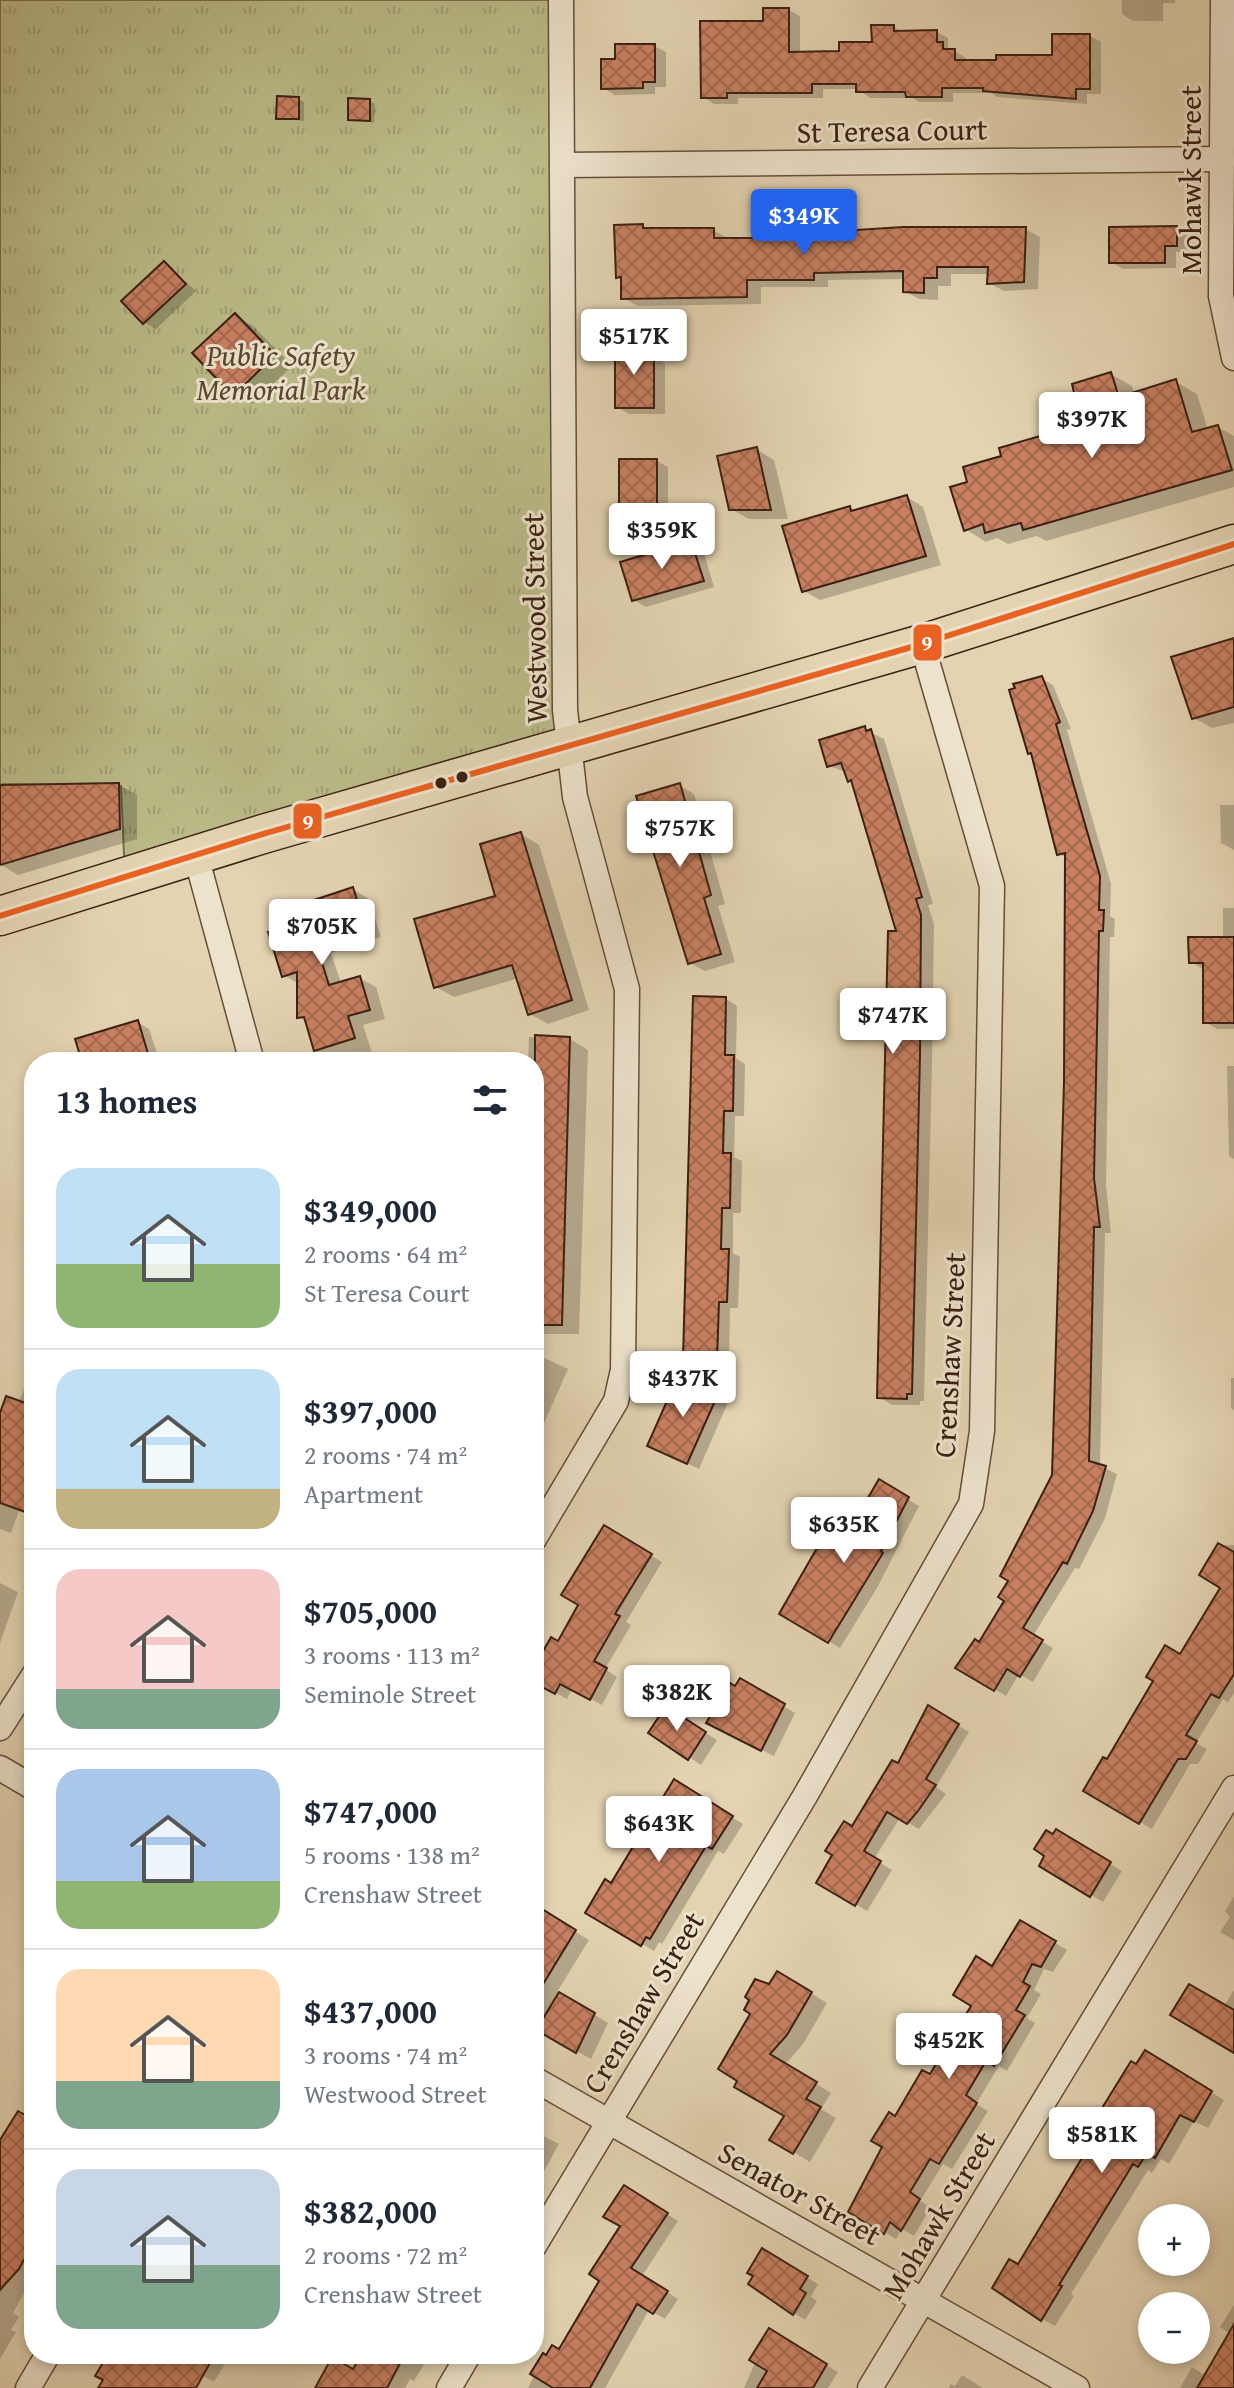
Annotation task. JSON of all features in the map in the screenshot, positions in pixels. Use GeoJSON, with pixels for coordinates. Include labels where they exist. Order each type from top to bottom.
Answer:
{"type":"FeatureCollection","features":[{"type":"Feature","properties":{"kind":"main road"},"geometry":{"type":"LineString","coordinates":[[0,916],[922,644],[1234,544]]}},
{"type":"Feature","properties":{"kind":"street","name":"Westwood Street"},"geometry":{"type":"LineString","coordinates":[[544,1522],[616,1401],[623,1370],[627,989],[575,797],[569,748],[564,608],[561,0]]}},
{"type":"Feature","properties":{"kind":"street","name":"Mohawk Street"},"geometry":{"type":"LineString","coordinates":[[1223,0],[1221,296],[1234,358]]}},
{"type":"Feature","properties":{"kind":"street","name":"St Teresa Court"},"geometry":{"type":"LineString","coordinates":[[562,165],[1223,159]]}},
{"type":"Feature","properties":{"kind":"street","name":"Crenshaw Street"},"geometry":{"type":"LineString","coordinates":[[544,2229],[805,1796],[971,1504],[982,1431],[992,886],[922,644]]}},
{"type":"Feature","properties":{"kind":"street"},"geometry":{"type":"LineString","coordinates":[[196,856],[249,1052]]}},
{"type":"Feature","properties":{"kind":"street"},"geometry":{"type":"LineString","coordinates":[[0,1728],[24,1691]]}},
{"type":"Feature","properties":{"kind":"street"},"geometry":{"type":"LineString","coordinates":[[0,1768],[24,1782]]}},
{"type":"Feature","properties":{"kind":"street","name":"Mohawk Street"},"geometry":{"type":"LineString","coordinates":[[870,2388],[1234,1788]]}},
{"type":"Feature","properties":{"kind":"street","name":"Senator Street"},"geometry":{"type":"LineString","coordinates":[[544,2085],[1077,2388]]}},
{"type":"Feature","properties":{"kind":"street"},"geometry":{"type":"LineString","coordinates":[[28,2388],[42,2364]]}},
{"type":"Feature","properties":{"kind":"street"},"geometry":{"type":"LineString","coordinates":[[449,2388],[463,2364]]}},
{"type":"Feature","properties":{"kind":"green space","name":"Public Safety Memorial Park"},"geometry":{"type":"Polygon","coordinates":[[[0,0],[561,0],[569,748],[125,877],[121,786],[0,784],[0,0]]]}},
{"type":"Feature","properties":{"kind":"building"},"geometry":{"type":"Polygon","coordinates":[[[763,8],[789,8],[789,52],[839,51],[839,42],[872,42],[871,25],[894,25],[894,31],[937,30],[937,42],[943,42],[943,49],[955,49],[955,60],[996,60],[996,55],[1052,55],[1052,34],[1090,34],[1090,89],[1076,89],[1076,99],[983,91],[983,88],[942,88],[942,97],[906,97],[905,92],[856,92],[856,84],[812,84],[812,93],[727,93],[727,98],[701,98],[700,21],[763,21],[763,8]]]}},
{"type":"Feature","properties":{"kind":"building"},"geometry":{"type":"Polygon","coordinates":[[[615,44],[655,44],[655,82],[643,82],[643,88],[601,89],[601,59],[615,59],[615,44]]]}},
{"type":"Feature","properties":{"kind":"building"},"geometry":{"type":"Polygon","coordinates":[[[277,96],[299,97],[299,119],[276,119],[277,96]]]}},
{"type":"Feature","properties":{"kind":"building"},"geometry":{"type":"Polygon","coordinates":[[[348,98],[370,99],[370,121],[348,120],[348,98]]]}},
{"type":"Feature","properties":{"kind":"building"},"geometry":{"type":"Polygon","coordinates":[[[643,224],[643,228],[714,228],[714,238],[766,238],[766,229],[793,229],[794,234],[903,227],[1026,227],[1024,282],[987,284],[988,267],[937,267],[937,278],[924,278],[924,293],[903,292],[903,271],[814,273],[814,280],[747,280],[747,297],[621,299],[621,277],[616,278],[614,225],[643,224]]]}},
{"type":"Feature","properties":{"kind":"building"},"geometry":{"type":"Polygon","coordinates":[[[1177,226],[1177,246],[1165,246],[1165,263],[1109,263],[1109,227],[1177,226]]]}},
{"type":"Feature","properties":{"kind":"building"},"geometry":{"type":"Polygon","coordinates":[[[164,261],[186,284],[143,324],[121,301],[164,261]]]}},
{"type":"Feature","properties":{"kind":"building"},"geometry":{"type":"Polygon","coordinates":[[[235,313],[275,355],[233,396],[192,353],[235,313]]]}},
{"type":"Feature","properties":{"kind":"building"},"geometry":{"type":"Polygon","coordinates":[[[619,342],[643,342],[643,355],[654,355],[654,408],[615,408],[615,348],[619,348],[619,342]]]}},
{"type":"Feature","properties":{"kind":"building"},"geometry":{"type":"Polygon","coordinates":[[[1111,372],[1119,397],[1176,379],[1192,432],[1218,425],[1232,470],[1023,530],[1021,523],[985,533],[983,524],[964,531],[950,487],[967,482],[963,467],[1001,456],[999,448],[1081,424],[1072,384],[1111,372]]]}},
{"type":"Feature","properties":{"kind":"building"},"geometry":{"type":"Polygon","coordinates":[[[757,447],[771,510],[729,510],[717,456],[757,447]]]}},
{"type":"Feature","properties":{"kind":"building"},"geometry":{"type":"Polygon","coordinates":[[[619,459],[657,459],[657,510],[619,510],[619,459]]]}},
{"type":"Feature","properties":{"kind":"building"},"geometry":{"type":"Polygon","coordinates":[[[907,495],[926,556],[802,592],[782,526],[850,506],[851,511],[907,495]]]}},
{"type":"Feature","properties":{"kind":"building"},"geometry":{"type":"Polygon","coordinates":[[[691,541],[704,581],[632,601],[620,562],[691,541]]]}},
{"type":"Feature","properties":{"kind":"building"},"geometry":{"type":"Polygon","coordinates":[[[1234,638],[1234,707],[1192,719],[1171,657],[1234,638]]]}},
{"type":"Feature","properties":{"kind":"building"},"geometry":{"type":"Polygon","coordinates":[[[1042,676],[1060,722],[1056,724],[1100,876],[1099,910],[1104,910],[1103,931],[1099,931],[1094,1178],[1100,1227],[1094,1227],[1089,1461],[1106,1466],[1093,1511],[1067,1564],[1063,1562],[1023,1628],[1043,1640],[1020,1677],[1007,1669],[994,1691],[955,1668],[975,1639],[979,1642],[1004,1601],[998,1597],[1008,1581],[1000,1576],[1052,1475],[1064,1083],[1065,853],[1057,855],[1031,753],[1028,754],[1009,690],[1015,688],[1013,684],[1042,676]]]}},
{"type":"Feature","properties":{"kind":"building"},"geometry":{"type":"Polygon","coordinates":[[[865,726],[866,731],[871,729],[922,897],[916,899],[921,915],[920,1055],[912,1394],[907,1394],[907,1399],[877,1398],[888,931],[896,931],[851,780],[848,782],[841,763],[827,767],[819,740],[865,726]]]}},
{"type":"Feature","properties":{"kind":"building"},"geometry":{"type":"Polygon","coordinates":[[[119,783],[120,829],[0,865],[0,785],[119,783]]]}},
{"type":"Feature","properties":{"kind":"building"},"geometry":{"type":"Polygon","coordinates":[[[680,783],[711,895],[704,898],[721,954],[688,964],[636,796],[680,783]]]}},
{"type":"Feature","properties":{"kind":"building"},"geometry":{"type":"Polygon","coordinates":[[[521,832],[572,1000],[528,1015],[512,965],[434,988],[414,919],[495,896],[480,844],[521,832]]]}},
{"type":"Feature","properties":{"kind":"building"},"geometry":{"type":"Polygon","coordinates":[[[353,887],[366,928],[316,944],[329,985],[360,976],[370,1010],[348,1016],[355,1038],[314,1051],[304,1017],[297,1018],[297,972],[282,977],[268,932],[301,922],[296,906],[353,887]]]}},
{"type":"Feature","properties":{"kind":"building"},"geometry":{"type":"Polygon","coordinates":[[[1188,937],[1234,937],[1234,1023],[1203,1023],[1203,963],[1189,963],[1188,937]]]}},
{"type":"Feature","properties":{"kind":"building"},"geometry":{"type":"Polygon","coordinates":[[[693,996],[726,997],[725,1055],[734,1055],[733,1111],[724,1111],[723,1153],[731,1153],[730,1208],[722,1208],[721,1249],[729,1249],[727,1302],[719,1302],[717,1360],[683,1359],[693,996]]]}},
{"type":"Feature","properties":{"kind":"building"},"geometry":{"type":"Polygon","coordinates":[[[138,1020],[148,1052],[79,1052],[75,1039],[138,1020]]]}},
{"type":"Feature","properties":{"kind":"building"},"geometry":{"type":"Polygon","coordinates":[[[535,1035],[570,1037],[562,1325],[544,1325],[544,1052],[535,1052],[535,1035]]]}},
{"type":"Feature","properties":{"kind":"building"},"geometry":{"type":"Polygon","coordinates":[[[679,1374],[719,1392],[687,1464],[647,1446],[679,1374]]]}},
{"type":"Feature","properties":{"kind":"building"},"geometry":{"type":"Polygon","coordinates":[[[6,1396],[24,1402],[24,1511],[0,1503],[0,1413],[6,1396]]]}},
{"type":"Feature","properties":{"kind":"building"},"geometry":{"type":"Polygon","coordinates":[[[879,1479],[909,1497],[881,1551],[883,1553],[828,1643],[779,1614],[832,1522],[848,1532],[879,1479]]]}},
{"type":"Feature","properties":{"kind":"building"},"geometry":{"type":"Polygon","coordinates":[[[604,1525],[652,1554],[615,1614],[620,1616],[594,1661],[607,1668],[590,1700],[560,1684],[555,1694],[544,1688],[544,1649],[551,1637],[558,1641],[578,1605],[561,1595],[604,1525]]]}},
{"type":"Feature","properties":{"kind":"building"},"geometry":{"type":"Polygon","coordinates":[[[1218,1543],[1234,1552],[1234,1674],[1219,1698],[1211,1694],[1186,1735],[1197,1741],[1186,1759],[1178,1759],[1139,1824],[1083,1791],[1103,1757],[1107,1759],[1153,1681],[1146,1677],[1165,1645],[1180,1654],[1220,1588],[1199,1575],[1218,1543]]]}},
{"type":"Feature","properties":{"kind":"building"},"geometry":{"type":"Polygon","coordinates":[[[740,1678],[785,1704],[761,1751],[706,1723],[730,1683],[735,1686],[740,1678]]]}},
{"type":"Feature","properties":{"kind":"building"},"geometry":{"type":"Polygon","coordinates":[[[928,1705],[959,1724],[926,1779],[936,1785],[918,1811],[907,1824],[887,1812],[864,1851],[881,1861],[855,1906],[816,1883],[832,1855],[825,1851],[844,1821],[852,1826],[892,1760],[898,1763],[928,1705]]]}},
{"type":"Feature","properties":{"kind":"building"},"geometry":{"type":"Polygon","coordinates":[[[666,1706],[706,1732],[688,1760],[648,1733],[666,1706]]]}},
{"type":"Feature","properties":{"kind":"building"},"geometry":{"type":"Polygon","coordinates":[[[674,1779],[733,1816],[712,1849],[706,1846],[650,1939],[646,1937],[641,1946],[585,1913],[605,1879],[611,1883],[674,1779]]]}},
{"type":"Feature","properties":{"kind":"building"},"geometry":{"type":"Polygon","coordinates":[[[1056,1829],[1111,1862],[1090,1897],[1039,1866],[1044,1856],[1034,1849],[1046,1830],[1053,1834],[1056,1829]]]}},
{"type":"Feature","properties":{"kind":"building"},"geometry":{"type":"Polygon","coordinates":[[[544,1910],[576,1930],[544,1983],[544,1910]]]}},
{"type":"Feature","properties":{"kind":"building"},"geometry":{"type":"Polygon","coordinates":[[[1020,1920],[1056,1941],[1041,1967],[1032,1964],[1023,1982],[1030,1986],[1016,2010],[1025,2015],[994,2066],[986,2061],[966,2095],[977,2103],[939,2164],[930,2159],[910,2192],[920,2199],[901,2231],[890,2222],[884,2234],[848,2212],[882,2147],[871,2141],[889,2112],[895,2116],[922,2070],[930,2074],[971,2006],[953,1995],[976,1956],[992,1966],[1020,1920]]]}},
{"type":"Feature","properties":{"kind":"building"},"geometry":{"type":"Polygon","coordinates":[[[777,1971],[812,1992],[787,2035],[770,2054],[817,2082],[806,2099],[821,2107],[793,2154],[769,2140],[784,2116],[734,2087],[737,2081],[718,2069],[750,2014],[744,2010],[749,2000],[745,1997],[755,1979],[769,1984],[777,1971]]]}},
{"type":"Feature","properties":{"kind":"building"},"geometry":{"type":"Polygon","coordinates":[[[1189,1984],[1234,2010],[1234,2053],[1170,2015],[1189,1984]]]}},
{"type":"Feature","properties":{"kind":"building"},"geometry":{"type":"Polygon","coordinates":[[[559,1992],[595,2013],[576,2053],[544,2035],[544,2017],[559,1992]]]}},
{"type":"Feature","properties":{"kind":"building"},"geometry":{"type":"Polygon","coordinates":[[[1145,2050],[1212,2091],[1194,2122],[1180,2115],[1155,2158],[1147,2153],[1138,2167],[1133,2164],[1059,2285],[1062,2286],[1041,2321],[992,2288],[1009,2259],[1018,2264],[1094,2138],[1086,2134],[1131,2061],[1136,2064],[1145,2050]]]}},
{"type":"Feature","properties":{"kind":"building"},"geometry":{"type":"Polygon","coordinates":[[[18,2111],[24,2114],[24,2260],[0,2290],[0,2140],[18,2111]]]}},
{"type":"Feature","properties":{"kind":"building"},"geometry":{"type":"Polygon","coordinates":[[[624,2185],[668,2213],[631,2268],[668,2291],[653,2314],[637,2304],[590,2388],[553,2388],[530,2374],[536,2364],[544,2364],[544,2354],[552,2345],[559,2349],[599,2281],[589,2274],[620,2226],[603,2217],[624,2185]]]}},
{"type":"Feature","properties":{"kind":"building"},"geometry":{"type":"Polygon","coordinates":[[[762,2248],[808,2276],[800,2289],[806,2293],[793,2315],[748,2284],[753,2276],[747,2273],[762,2248]]]}},
{"type":"Feature","properties":{"kind":"building"},"geometry":{"type":"Polygon","coordinates":[[[1234,2324],[1234,2388],[1197,2388],[1234,2324]]]}},
{"type":"Feature","properties":{"kind":"building"},"geometry":{"type":"Polygon","coordinates":[[[769,2328],[827,2364],[813,2388],[757,2388],[767,2371],[749,2360],[769,2328]]]}},
{"type":"Feature","properties":{"kind":"building"},"geometry":{"type":"Polygon","coordinates":[[[102,2364],[209,2364],[196,2388],[98,2388],[103,2380],[95,2376],[102,2364]]]}},
{"type":"Feature","properties":{"kind":"building"},"geometry":{"type":"Polygon","coordinates":[[[328,2364],[344,2364],[353,2369],[356,2364],[400,2364],[387,2388],[315,2388],[328,2364]]]}},
{"type":"Feature","properties":{"kind":"transit line","name":"9"},"geometry":{"type":"LineString","coordinates":[[0,916],[263,834],[922,644],[1234,544]]}}]}
